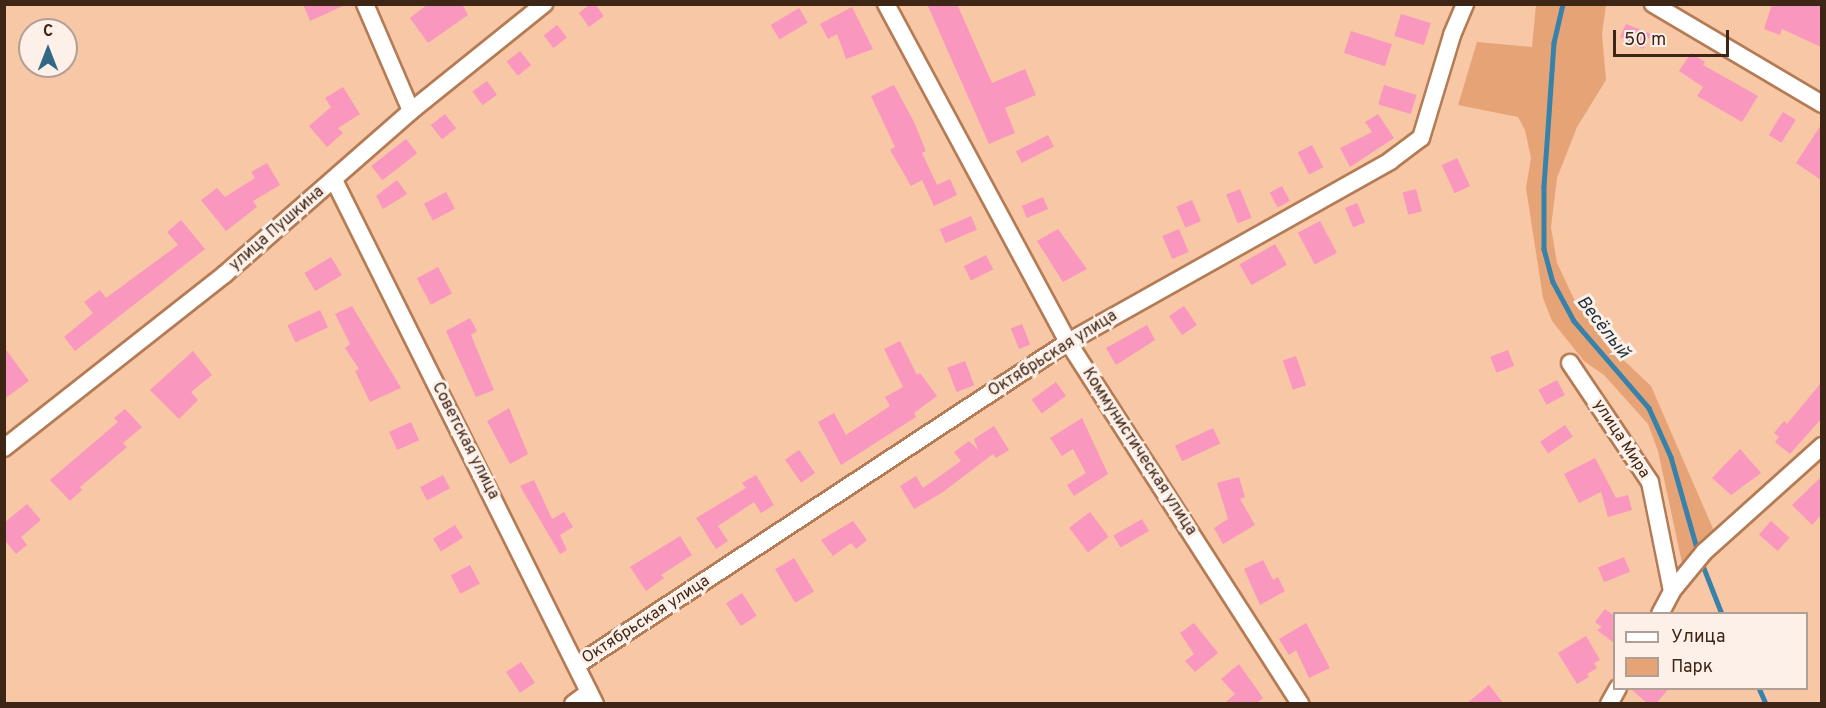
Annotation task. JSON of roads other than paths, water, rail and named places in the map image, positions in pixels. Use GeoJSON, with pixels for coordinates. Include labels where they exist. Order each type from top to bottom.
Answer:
{"type":"FeatureCollection","features":[{"type":"Feature","properties":{"kind":"street"},"geometry":{"type":"LineString","coordinates":[[365,4],[411,111]]}},
{"type":"Feature","properties":{"kind":"street","name":"улица Пушкина"},"geometry":{"type":"LineString","coordinates":[[4,448],[225,274],[411,111],[544,4]]}},
{"type":"Feature","properties":{"kind":"street","name":"Коммунистическая улица"},"geometry":{"type":"LineString","coordinates":[[886,4],[1068,342],[1300,704]]}},
{"type":"Feature","properties":{"kind":"street","name":"Октябрьская улица"},"geometry":{"type":"LineString","coordinates":[[577,665],[1068,342],[1390,161],[1421,138],[1452,35],[1465,4]]}},
{"type":"Feature","properties":{"kind":"street"},"geometry":{"type":"LineString","coordinates":[[1653,4],[1821,104]]}},
{"type":"Feature","properties":{"kind":"street","name":"Советская улица"},"geometry":{"type":"LineString","coordinates":[[334,180],[592,698]]}},
{"type":"Feature","properties":{"kind":"street","name":"улица Мира"},"geometry":{"type":"LineString","coordinates":[[1570,363],[1650,482],[1672,591]]}},
{"type":"Feature","properties":{"kind":"street"},"geometry":{"type":"LineString","coordinates":[[1661,612],[1672,591],[1699,558],[1821,446]]}},
{"type":"Feature","properties":{"kind":"street"},"geometry":{"type":"LineString","coordinates":[[1608,704],[1617,690]]}},
{"type":"Feature","properties":{"kind":"street","name":"Октябрьская улица"},"geometry":{"type":"LineString","coordinates":[[573,704],[592,698]]}},
{"type":"Feature","properties":{"kind":"waterway","name":"Весёлый"},"geometry":{"type":"LineString","coordinates":[[1563,4],[1554,43],[1544,187],[1544,249],[1553,282],[1574,321],[1649,408],[1671,457],[1698,552]]}},
{"type":"Feature","properties":{"kind":"waterway","name":"Весёлый"},"geometry":{"type":"LineString","coordinates":[[1702,563],[1721,612]]}},
{"type":"Feature","properties":{"kind":"waterway","name":"Весёлый"},"geometry":{"type":"LineString","coordinates":[[1760,690],[1766,704]]}}]}
